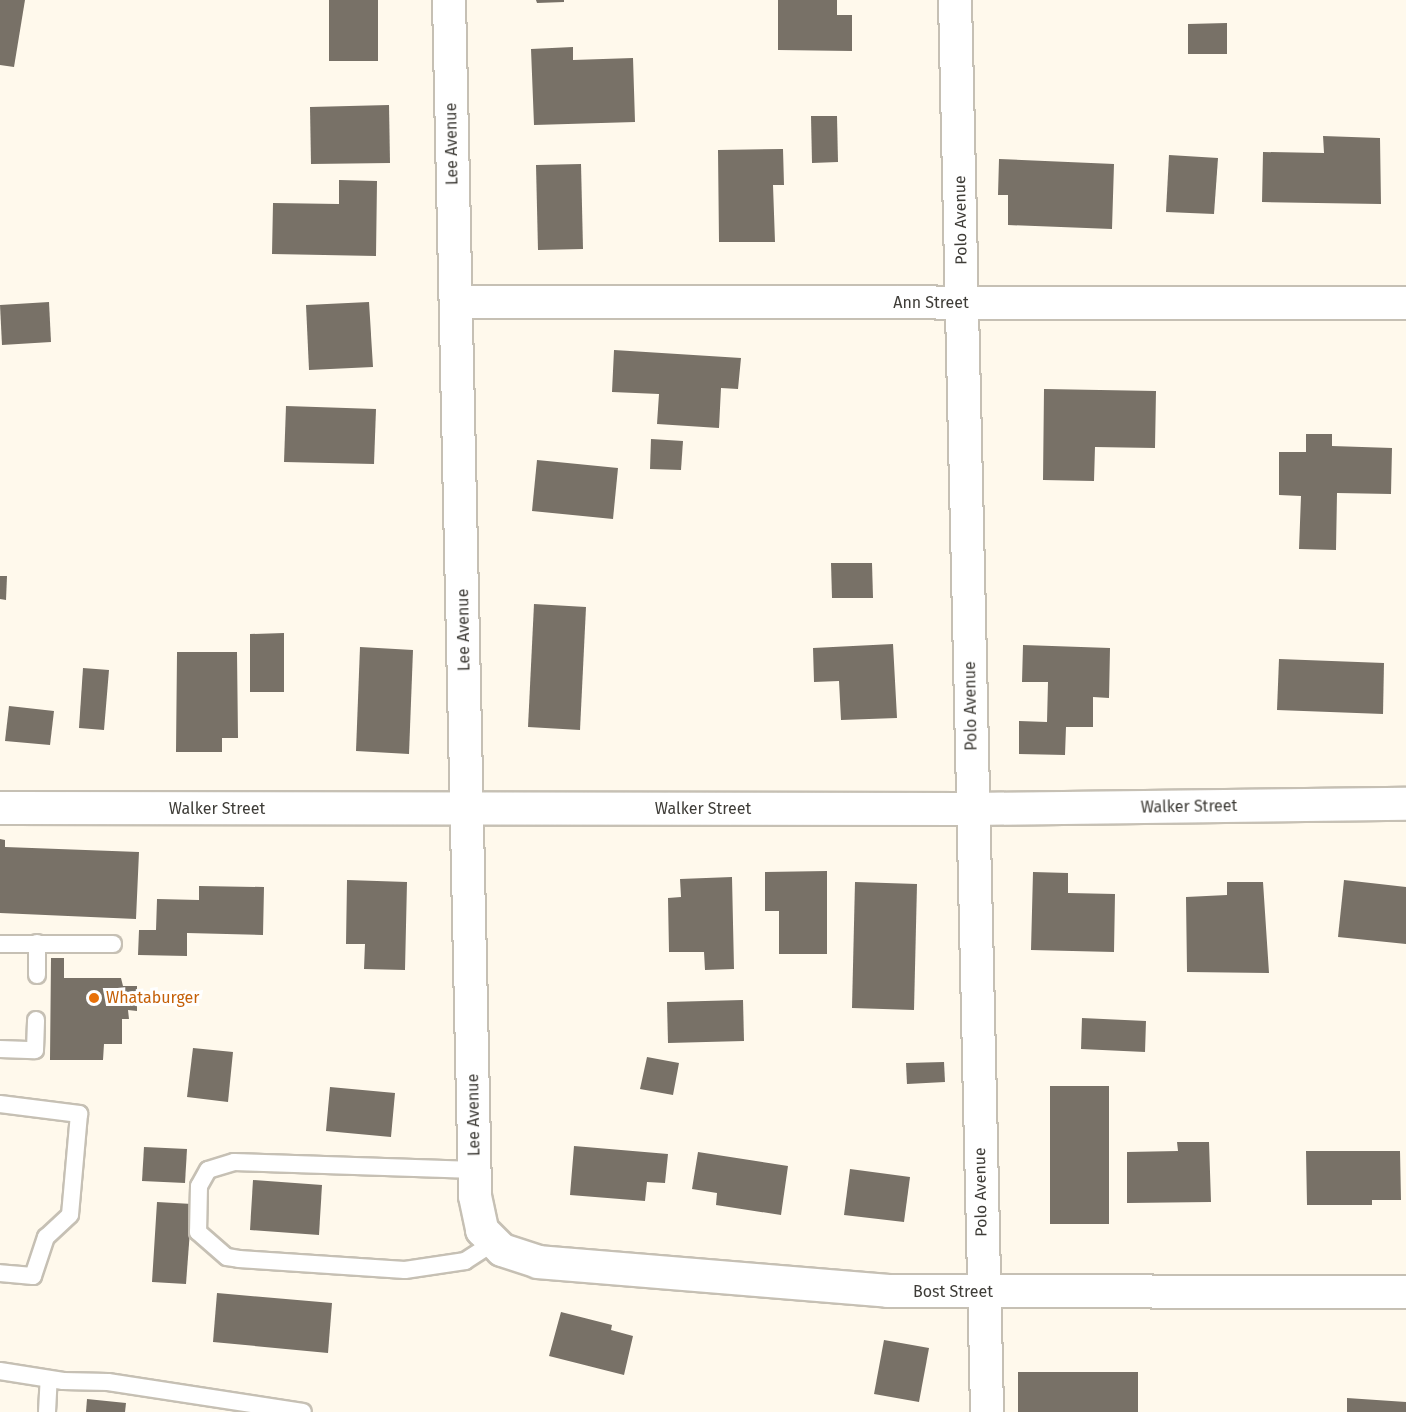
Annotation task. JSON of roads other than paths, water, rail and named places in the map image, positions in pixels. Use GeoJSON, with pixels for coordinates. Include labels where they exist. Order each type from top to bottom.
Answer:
{"type":"FeatureCollection","features":[{"type":"Feature","properties":{"kind":"street","name":"Lee Avenue"},"geometry":{"type":"LineString","coordinates":[[448,0],[475,1196],[483,1230],[498,1246]]}},
{"type":"Feature","properties":{"kind":"street","name":"Polo Avenue"},"geometry":{"type":"LineString","coordinates":[[956,0],[987,1412]]}},
{"type":"Feature","properties":{"kind":"street","name":"Ann Street"},"geometry":{"type":"LineString","coordinates":[[456,302],[1406,303]]}},
{"type":"Feature","properties":{"kind":"street","name":"Walker Street"},"geometry":{"type":"LineString","coordinates":[[0,808],[974,809],[1406,804]]}},
{"type":"Feature","properties":{"kind":"street","name":"Bost Street"},"geometry":{"type":"LineString","coordinates":[[498,1246],[550,1263],[888,1291],[1406,1292]]}},
{"type":"Feature","properties":{"kind":"lane"},"geometry":{"type":"LineString","coordinates":[[0,944],[113,944]]}},
{"type":"Feature","properties":{"kind":"lane"},"geometry":{"type":"LineString","coordinates":[[37,944],[37,975]]}},
{"type":"Feature","properties":{"kind":"lane"},"geometry":{"type":"LineString","coordinates":[[0,1049],[35,1050],[36,1020]]}},
{"type":"Feature","properties":{"kind":"lane"},"geometry":{"type":"LineString","coordinates":[[0,1104],[79,1114],[70,1215],[46,1237],[33,1276],[0,1273]]}},
{"type":"Feature","properties":{"kind":"lane"},"geometry":{"type":"LineString","coordinates":[[475,1170],[234,1162],[208,1170],[199,1186],[198,1232],[226,1257],[405,1270],[465,1261],[498,1246]]}},
{"type":"Feature","properties":{"kind":"lane"},"geometry":{"type":"LineString","coordinates":[[0,1371],[49,1379],[108,1382],[303,1412]]}},
{"type":"Feature","properties":{"kind":"lane"},"geometry":{"type":"LineString","coordinates":[[47,1412],[49,1379]]}},
{"type":"Feature","properties":{"kind":"place","name":"Whataburger"},"geometry":{"type":"Point","coordinates":[94,998]}}]}
